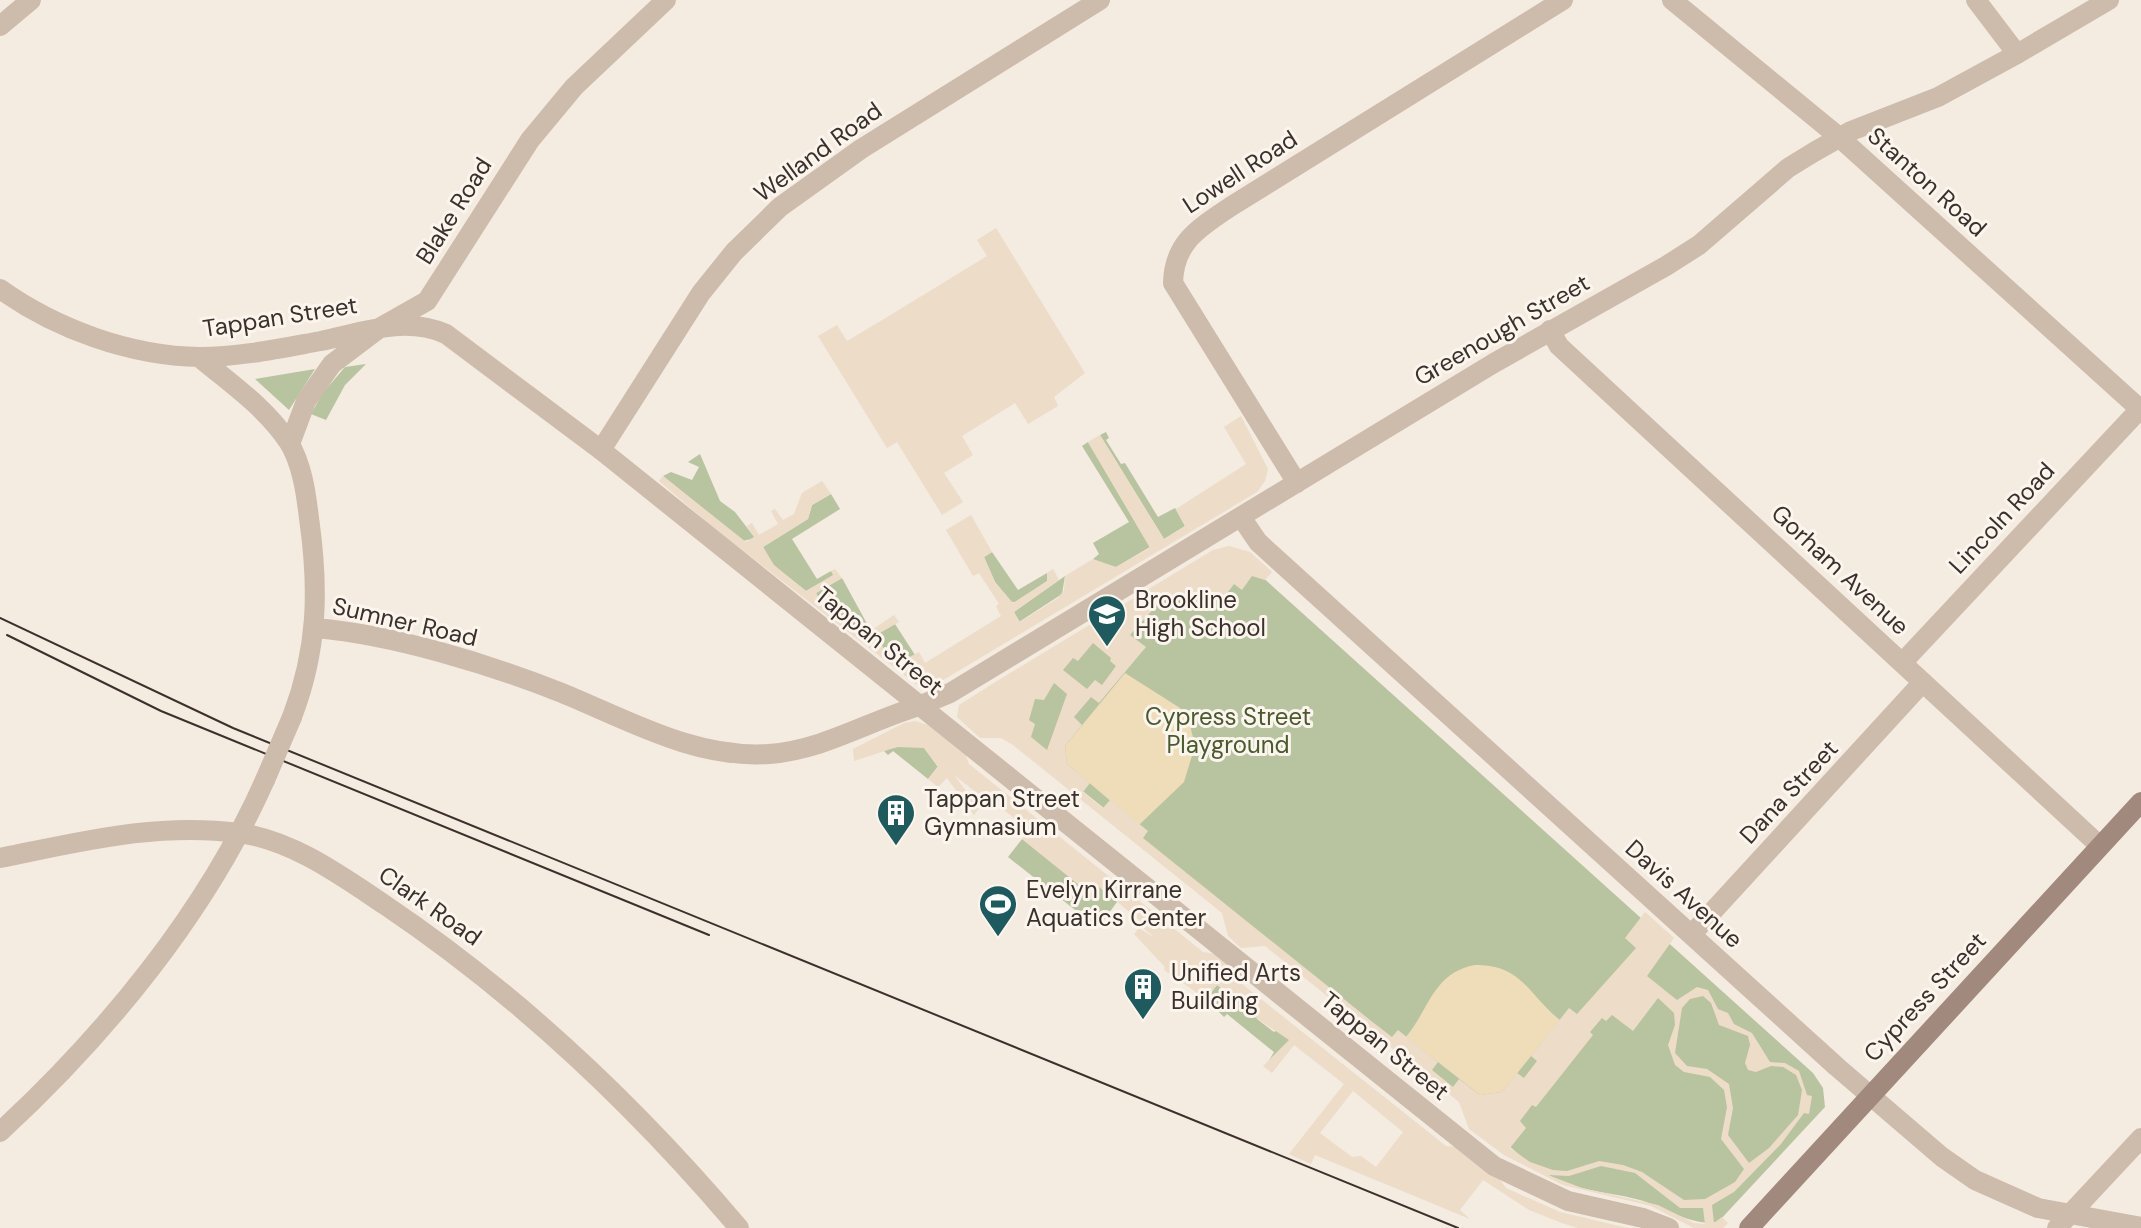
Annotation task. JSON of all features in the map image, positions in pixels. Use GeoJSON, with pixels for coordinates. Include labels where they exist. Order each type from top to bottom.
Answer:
{"type":"FeatureCollection","features":[{"type":"Feature","properties":{"kind":"main road","name":"Cypress Street"},"geometry":{"type":"LineString","coordinates":[[1749,1228],[2141,802]]}},
{"type":"Feature","properties":{"kind":"street"},"geometry":{"type":"LineString","coordinates":[[0,26],[31,0]]}},
{"type":"Feature","properties":{"kind":"street","name":"Blake Road"},"geometry":{"type":"LineString","coordinates":[[290,444],[302,407],[332,364],[381,327],[427,301],[530,140],[574,87],[666,0]]}},
{"type":"Feature","properties":{"kind":"street","name":"Welland Road"},"geometry":{"type":"LineString","coordinates":[[601,450],[701,293],[734,252],[780,207],[861,149],[1006,62],[1100,0]]}},
{"type":"Feature","properties":{"kind":"street","name":"Lowell Road"},"geometry":{"type":"LineString","coordinates":[[1297,483],[1173,283],[1178,249],[1190,236],[1230,207],[1563,0]]}},
{"type":"Feature","properties":{"kind":"street","name":"Stanton Road"},"geometry":{"type":"LineString","coordinates":[[1672,0],[1839,137],[2140,410]]}},
{"type":"Feature","properties":{"kind":"street"},"geometry":{"type":"LineString","coordinates":[[1976,0],[2017,54]]}},
{"type":"Feature","properties":{"kind":"street","name":"Greenough Street"},"geometry":{"type":"LineString","coordinates":[[919,706],[966,684],[1550,330],[1685,254],[1788,168],[1839,137],[1926,103],[2109,0]]}},
{"type":"Feature","properties":{"kind":"street","name":"Tappan Street"},"geometry":{"type":"LineString","coordinates":[[0,289],[32,312],[86,334],[128,346],[199,357],[276,349],[381,327],[418,325],[446,334],[601,450],[1494,1166],[1568,1201],[1643,1218],[1669,1228]]}},
{"type":"Feature","properties":{"kind":"street","name":"Gorham Avenue"},"geometry":{"type":"LineString","coordinates":[[1550,330],[1559,346],[2100,846]]}},
{"type":"Feature","properties":{"kind":"street"},"geometry":{"type":"LineString","coordinates":[[199,357],[257,403],[290,444],[307,503],[318,589],[316,628]]}},
{"type":"Feature","properties":{"kind":"street","name":"Lincoln Road"},"geometry":{"type":"LineString","coordinates":[[1902,663],[2140,410]]}},
{"type":"Feature","properties":{"kind":"street","name":"Davis Avenue"},"geometry":{"type":"LineString","coordinates":[[1241,517],[1258,542],[1869,1096],[1942,1157],[1975,1180],[2062,1222],[2141,1227]]}},
{"type":"Feature","properties":{"kind":"street","name":"Sumner Road"},"geometry":{"type":"LineString","coordinates":[[0,1132],[81,1050],[129,994],[197,900],[239,833],[265,780],[292,717],[316,628],[361,634],[448,657],[560,693],[664,737],[733,752],[773,753],[826,742],[919,706]]}},
{"type":"Feature","properties":{"kind":"street","name":"Dana Street"},"geometry":{"type":"LineString","coordinates":[[1691,935],[1923,682]]}},
{"type":"Feature","properties":{"kind":"street","name":"Clark Road"},"geometry":{"type":"LineString","coordinates":[[0,858],[132,832],[198,829],[239,833],[282,844],[335,873],[422,930],[506,993],[642,1117],[739,1228]]}},
{"type":"Feature","properties":{"kind":"street"},"geometry":{"type":"LineString","coordinates":[[2062,1222],[2141,1138]]}},
{"type":"Feature","properties":{"kind":"green space"},"geometry":{"type":"Polygon","coordinates":[[[366,364],[345,385],[326,420],[311,414],[322,394],[345,367],[366,364]]]}},
{"type":"Feature","properties":{"kind":"green space"},"geometry":{"type":"Polygon","coordinates":[[[315,369],[289,410],[255,379],[315,369]]]}},
{"type":"Feature","properties":{"kind":"green space"},"geometry":{"type":"Polygon","coordinates":[[[1106,432],[1109,438],[1106,440],[1121,464],[1125,463],[1158,517],[1175,508],[1185,526],[1164,539],[1100,435],[1106,432]]]}},
{"type":"Feature","properties":{"kind":"green space"},"geometry":{"type":"Polygon","coordinates":[[[1088,442],[1150,547],[1116,567],[1095,562],[1093,559],[1099,554],[1093,543],[1129,522],[1082,446],[1088,442]]]}},
{"type":"Feature","properties":{"kind":"green space"},"geometry":{"type":"Polygon","coordinates":[[[700,454],[720,501],[735,512],[755,538],[743,541],[663,476],[671,472],[692,480],[699,467],[688,462],[700,454]]]}},
{"type":"Feature","properties":{"kind":"green space"},"geometry":{"type":"Polygon","coordinates":[[[831,494],[840,509],[792,539],[817,579],[831,571],[834,575],[806,591],[773,565],[763,547],[808,519],[812,505],[831,494]]]}},
{"type":"Feature","properties":{"kind":"green space"},"geometry":{"type":"Polygon","coordinates":[[[992,552],[1018,590],[1047,573],[1047,581],[1018,602],[1011,602],[995,582],[984,557],[992,552]]]}},
{"type":"Feature","properties":{"kind":"green space","name":"Cypress Street Playground"},"geometry":{"type":"Polygon","coordinates":[[[1249,565],[1813,1073],[1823,1088],[1825,1107],[1719,1221],[1692,1220],[1641,1200],[1582,1188],[1563,1182],[1531,1164],[1503,1140],[1466,1098],[1009,732],[965,711],[1132,609],[1249,565]]]}},
{"type":"Feature","properties":{"kind":"green space"},"geometry":{"type":"Polygon","coordinates":[[[1065,576],[1062,594],[1019,622],[1014,612],[1065,576]]]}},
{"type":"Feature","properties":{"kind":"green space"},"geometry":{"type":"Polygon","coordinates":[[[842,578],[871,631],[863,636],[822,605],[816,593],[842,578]]]}},
{"type":"Feature","properties":{"kind":"green space"},"geometry":{"type":"Polygon","coordinates":[[[895,624],[915,655],[904,660],[888,657],[876,635],[895,624]]]}},
{"type":"Feature","properties":{"kind":"green space"},"geometry":{"type":"Polygon","coordinates":[[[908,745],[924,748],[938,767],[928,779],[893,751],[888,755],[883,750],[908,745]]]}},
{"type":"Feature","properties":{"kind":"green space"},"geometry":{"type":"Polygon","coordinates":[[[1022,839],[1090,893],[1097,885],[1117,902],[1098,928],[1008,857],[1022,839]]]}},
{"type":"Feature","properties":{"kind":"green space"},"geometry":{"type":"Polygon","coordinates":[[[1217,985],[1259,1015],[1257,1019],[1274,1032],[1277,1030],[1290,1040],[1267,1064],[1274,1052],[1227,1014],[1224,1017],[1206,999],[1217,985]]]}},
{"type":"Feature","properties":{"kind":"sand"},"geometry":{"type":"Polygon","coordinates":[[[1125,673],[1180,708],[1190,725],[1195,746],[1184,782],[1139,825],[1067,764],[1065,746],[1125,673]]]}},
{"type":"Feature","properties":{"kind":"sand"},"geometry":{"type":"Polygon","coordinates":[[[1475,965],[1491,966],[1514,976],[1560,1020],[1502,1092],[1480,1095],[1406,1037],[1441,984],[1461,969],[1475,965]]]}},
{"type":"Feature","properties":{"kind":"shaded area"},"geometry":{"type":"Polygon","coordinates":[[[996,228],[1085,373],[1054,397],[1058,406],[1028,424],[1015,403],[962,436],[973,455],[944,473],[963,502],[942,515],[897,442],[887,448],[818,336],[837,325],[847,341],[884,319],[987,256],[977,240],[996,228]]]}},
{"type":"Feature","properties":{"kind":"shaded area"},"geometry":{"type":"Polygon","coordinates":[[[1241,416],[1268,469],[1265,481],[1257,492],[925,691],[716,530],[659,481],[663,476],[746,542],[754,537],[747,526],[752,523],[759,535],[778,524],[771,511],[775,509],[783,520],[794,514],[802,493],[822,481],[831,494],[812,505],[808,519],[763,547],[774,565],[806,591],[833,575],[831,571],[835,569],[842,578],[816,593],[822,605],[863,636],[894,615],[899,622],[876,635],[888,656],[904,660],[919,652],[925,663],[1001,616],[996,606],[999,604],[979,573],[973,576],[946,530],[971,515],[992,552],[984,557],[995,582],[1013,603],[1047,581],[1047,573],[1053,569],[1059,580],[1014,612],[1020,622],[1058,598],[1064,590],[1065,576],[1093,559],[1116,567],[1150,548],[1088,442],[1100,435],[1164,539],[1185,526],[1176,509],[1246,464],[1224,427],[1241,416]]]}},
{"type":"Feature","properties":{"kind":"shaded area"},"geometry":{"type":"Polygon","coordinates":[[[1229,546],[1250,552],[1272,572],[1265,580],[1252,576],[1242,590],[1234,584],[1222,600],[1214,594],[1206,602],[1198,596],[1190,607],[1179,598],[1173,604],[1164,597],[1130,635],[1146,647],[1099,703],[1091,697],[1074,717],[1082,725],[1065,746],[1067,764],[1090,783],[1083,792],[1103,808],[1110,800],[1148,831],[1143,838],[1370,1020],[1392,1037],[1398,1030],[1438,1062],[1432,1070],[1453,1087],[1459,1079],[1480,1095],[1502,1092],[1517,1073],[1524,1078],[1537,1061],[1531,1056],[1569,1008],[1577,1014],[1636,948],[1625,938],[1645,912],[1674,938],[1647,976],[1677,1000],[1697,987],[1708,990],[1718,1009],[1728,1013],[1734,1024],[1752,1033],[1770,1062],[1785,1063],[1799,1071],[1807,1095],[1812,1096],[1809,1114],[1804,1113],[1781,1144],[1734,1192],[1712,1205],[1714,1223],[1722,1217],[1728,1223],[1723,1228],[1694,1228],[1651,1206],[1563,1185],[1504,1155],[1469,1129],[1459,1102],[1265,946],[1241,948],[1228,936],[1222,913],[1013,745],[1001,738],[980,738],[957,717],[959,705],[1213,550],[1229,546]],[[1093,643],[1078,661],[1073,658],[1063,670],[1087,689],[1095,680],[1102,685],[1116,666],[1093,643]],[[1054,683],[1044,700],[1035,699],[1029,720],[1035,724],[1031,737],[1047,750],[1067,694],[1054,683]],[[1703,996],[1690,999],[1682,1008],[1675,1053],[1687,1066],[1707,1069],[1729,1084],[1733,1108],[1728,1135],[1749,1163],[1769,1148],[1798,1115],[1802,1090],[1796,1075],[1783,1067],[1771,1066],[1756,1072],[1748,1070],[1745,1063],[1750,1045],[1748,1036],[1719,1025],[1711,1003],[1703,996]],[[1658,998],[1633,1031],[1612,1015],[1606,1021],[1602,1018],[1590,1032],[1593,1035],[1536,1107],[1532,1105],[1520,1121],[1526,1128],[1510,1148],[1530,1162],[1553,1170],[1567,1171],[1599,1161],[1623,1165],[1642,1172],[1684,1200],[1705,1199],[1735,1182],[1744,1169],[1721,1139],[1727,1107],[1724,1090],[1710,1077],[1684,1072],[1675,1065],[1668,1045],[1675,1025],[1674,1013],[1658,998]],[[1601,1166],[1569,1176],[1548,1175],[1582,1188],[1658,1205],[1694,1223],[1705,1224],[1703,1208],[1680,1208],[1635,1173],[1601,1166]]]}},
{"type":"Feature","properties":{"kind":"shaded area"},"geometry":{"type":"Polygon","coordinates":[[[915,721],[928,725],[965,753],[969,764],[1203,952],[1216,954],[1229,965],[1232,976],[1446,1146],[1458,1147],[1498,1177],[1506,1188],[1560,1212],[1628,1228],[1578,1228],[1562,1223],[1529,1210],[1483,1180],[1460,1210],[1470,1219],[1315,1155],[1311,1164],[1289,1154],[1344,1084],[1294,1045],[1272,1073],[1263,1066],[1289,1040],[1256,1018],[1258,1015],[1225,989],[1217,985],[1206,999],[1164,970],[1165,967],[1134,934],[1139,928],[1155,938],[1142,927],[1144,924],[1097,885],[1090,894],[1022,839],[1029,830],[988,797],[986,800],[954,775],[979,808],[974,815],[947,778],[938,787],[928,779],[938,766],[924,748],[897,747],[854,761],[853,749],[904,723],[915,721]],[[1353,1091],[1320,1133],[1352,1157],[1361,1156],[1376,1167],[1403,1132],[1353,1091]]]}},
{"type":"Feature","properties":{"kind":"tram line"},"geometry":{"type":"LineString","coordinates":[[0,618],[233,728],[1458,1228]]}},
{"type":"Feature","properties":{"kind":"tram line"},"geometry":{"type":"LineString","coordinates":[[7,635],[161,711],[709,935]]}},
{"type":"Feature","properties":{"kind":"place","name":"Brookline High School"},"geometry":{"type":"Point","coordinates":[1107,648]}},
{"type":"Feature","properties":{"kind":"place","name":"Tappan Street Gymnasium"},"geometry":{"type":"Point","coordinates":[896,847]}},
{"type":"Feature","properties":{"kind":"place","name":"Evelyn Kirrane Aquatics Center"},"geometry":{"type":"Point","coordinates":[998,938]}},
{"type":"Feature","properties":{"kind":"place","name":"Unified Arts Building"},"geometry":{"type":"Point","coordinates":[1143,1021]}}]}
